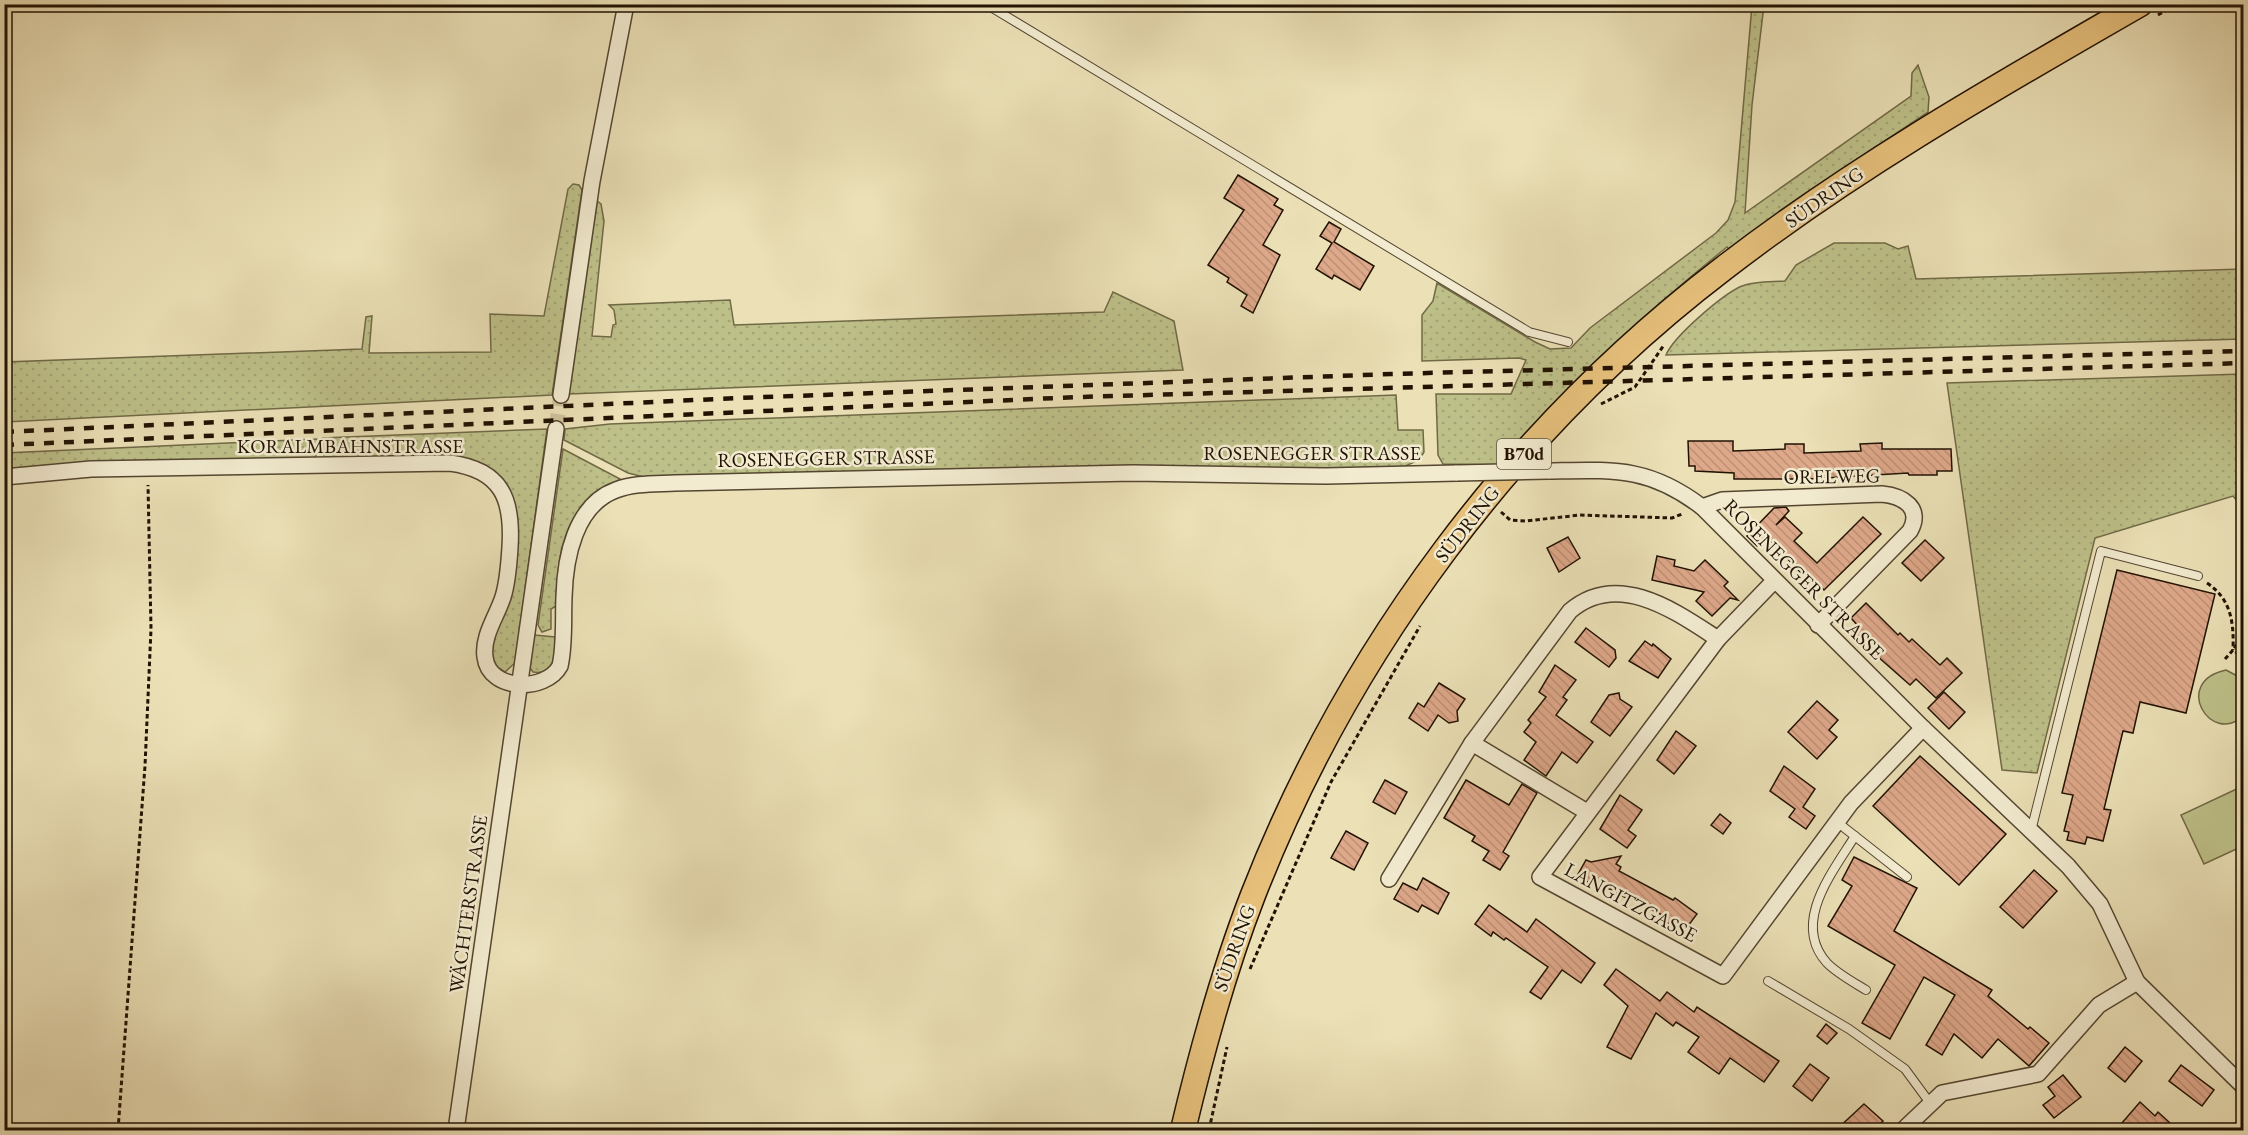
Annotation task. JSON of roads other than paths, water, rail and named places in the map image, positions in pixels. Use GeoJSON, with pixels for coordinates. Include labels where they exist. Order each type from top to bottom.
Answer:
{"type":"FeatureCollection","features":[{"type":"Feature","properties":{"kind":"main road","name":"SÜDRING"},"geometry":{"type":"LineString","coordinates":[[1183,1131],[1204,1041],[1233,949],[1268,859],[1302,786],[1349,697],[1384,638],[1434,566],[1496,486],[1589,386],[1673,309],[1723,268],[1831,190],[1942,118],[2144,12]]}},
{"type":"Feature","properties":{"kind":"street"},"geometry":{"type":"LineString","coordinates":[[561,395],[592,181],[626,4]]}},
{"type":"Feature","properties":{"kind":"street"},"geometry":{"type":"LineString","coordinates":[[521,684],[556,429]]}},
{"type":"Feature","properties":{"kind":"street","name":"KORALMBAHNSTRASSE"},"geometry":{"type":"LineString","coordinates":[[4,477],[74,470],[450,463],[464,465],[485,473],[504,494],[511,524],[505,587],[487,638],[485,659],[487,666],[500,679],[521,684]]}},
{"type":"Feature","properties":{"kind":"street","name":"ROSENEGGER STRASSE"},"geometry":{"type":"LineString","coordinates":[[521,684],[544,683],[557,673],[562,658],[565,576],[576,531],[595,503],[610,493],[627,487],[675,483],[1064,474],[1326,476],[1548,471],[1635,473],[1668,484],[1702,507],[1818,625],[2030,833],[2068,866],[2100,904],[2137,982],[2244,1087]]}},
{"type":"Feature","properties":{"kind":"street","name":"ORELWEG"},"geometry":{"type":"LineString","coordinates":[[1702,507],[1722,500],[1882,494],[1897,496],[1909,503],[1914,515],[1910,531],[1818,625]]}},
{"type":"Feature","properties":{"kind":"street","name":"LANGITZGASSE"},"geometry":{"type":"LineString","coordinates":[[1774,581],[1718,639],[1540,877],[1723,976],[1851,803],[1923,728]]}},
{"type":"Feature","properties":{"kind":"street"},"geometry":{"type":"LineString","coordinates":[[1389,879],[1472,743],[1570,611],[1588,598],[1610,594],[1642,597],[1670,608],[1718,639]]}},
{"type":"Feature","properties":{"kind":"street","name":"WÄCHTERSTRASSE"},"geometry":{"type":"LineString","coordinates":[[456,1131],[521,684]]}},
{"type":"Feature","properties":{"kind":"street"},"geometry":{"type":"LineString","coordinates":[[1472,743],[1587,812]]}},
{"type":"Feature","properties":{"kind":"street"},"geometry":{"type":"LineString","coordinates":[[1903,1131],[1942,1093],[2038,1074],[2099,1005],[2137,982]]}},
{"type":"Feature","properties":{"kind":"lane"},"geometry":{"type":"LineString","coordinates":[[986,4],[1529,332],[1568,342]]}},
{"type":"Feature","properties":{"kind":"lane"},"geometry":{"type":"LineString","coordinates":[[2030,833],[2101,551],[2198,576]]}},
{"type":"Feature","properties":{"kind":"lane"},"geometry":{"type":"LineString","coordinates":[[1837,822],[1907,877]]}},
{"type":"Feature","properties":{"kind":"lane"},"geometry":{"type":"LineString","coordinates":[[1855,836],[1830,877],[1814,910],[1812,932],[1816,948],[1828,964],[1866,990]]}},
{"type":"Feature","properties":{"kind":"lane"},"geometry":{"type":"LineString","coordinates":[[1768,981],[1849,1029],[1905,1069],[1930,1103]]}},
{"type":"Feature","properties":{"kind":"tunnel"},"geometry":{"type":"LineString","coordinates":[[556,429],[561,395]]}},
{"type":"Feature","properties":{"kind":"railway"},"geometry":{"type":"LineString","coordinates":[[4,432],[739,398],[1391,374],[2244,351]]}},
{"type":"Feature","properties":{"kind":"railway"},"geometry":{"type":"LineString","coordinates":[[4,445],[1079,397],[2244,363]]}}]}
